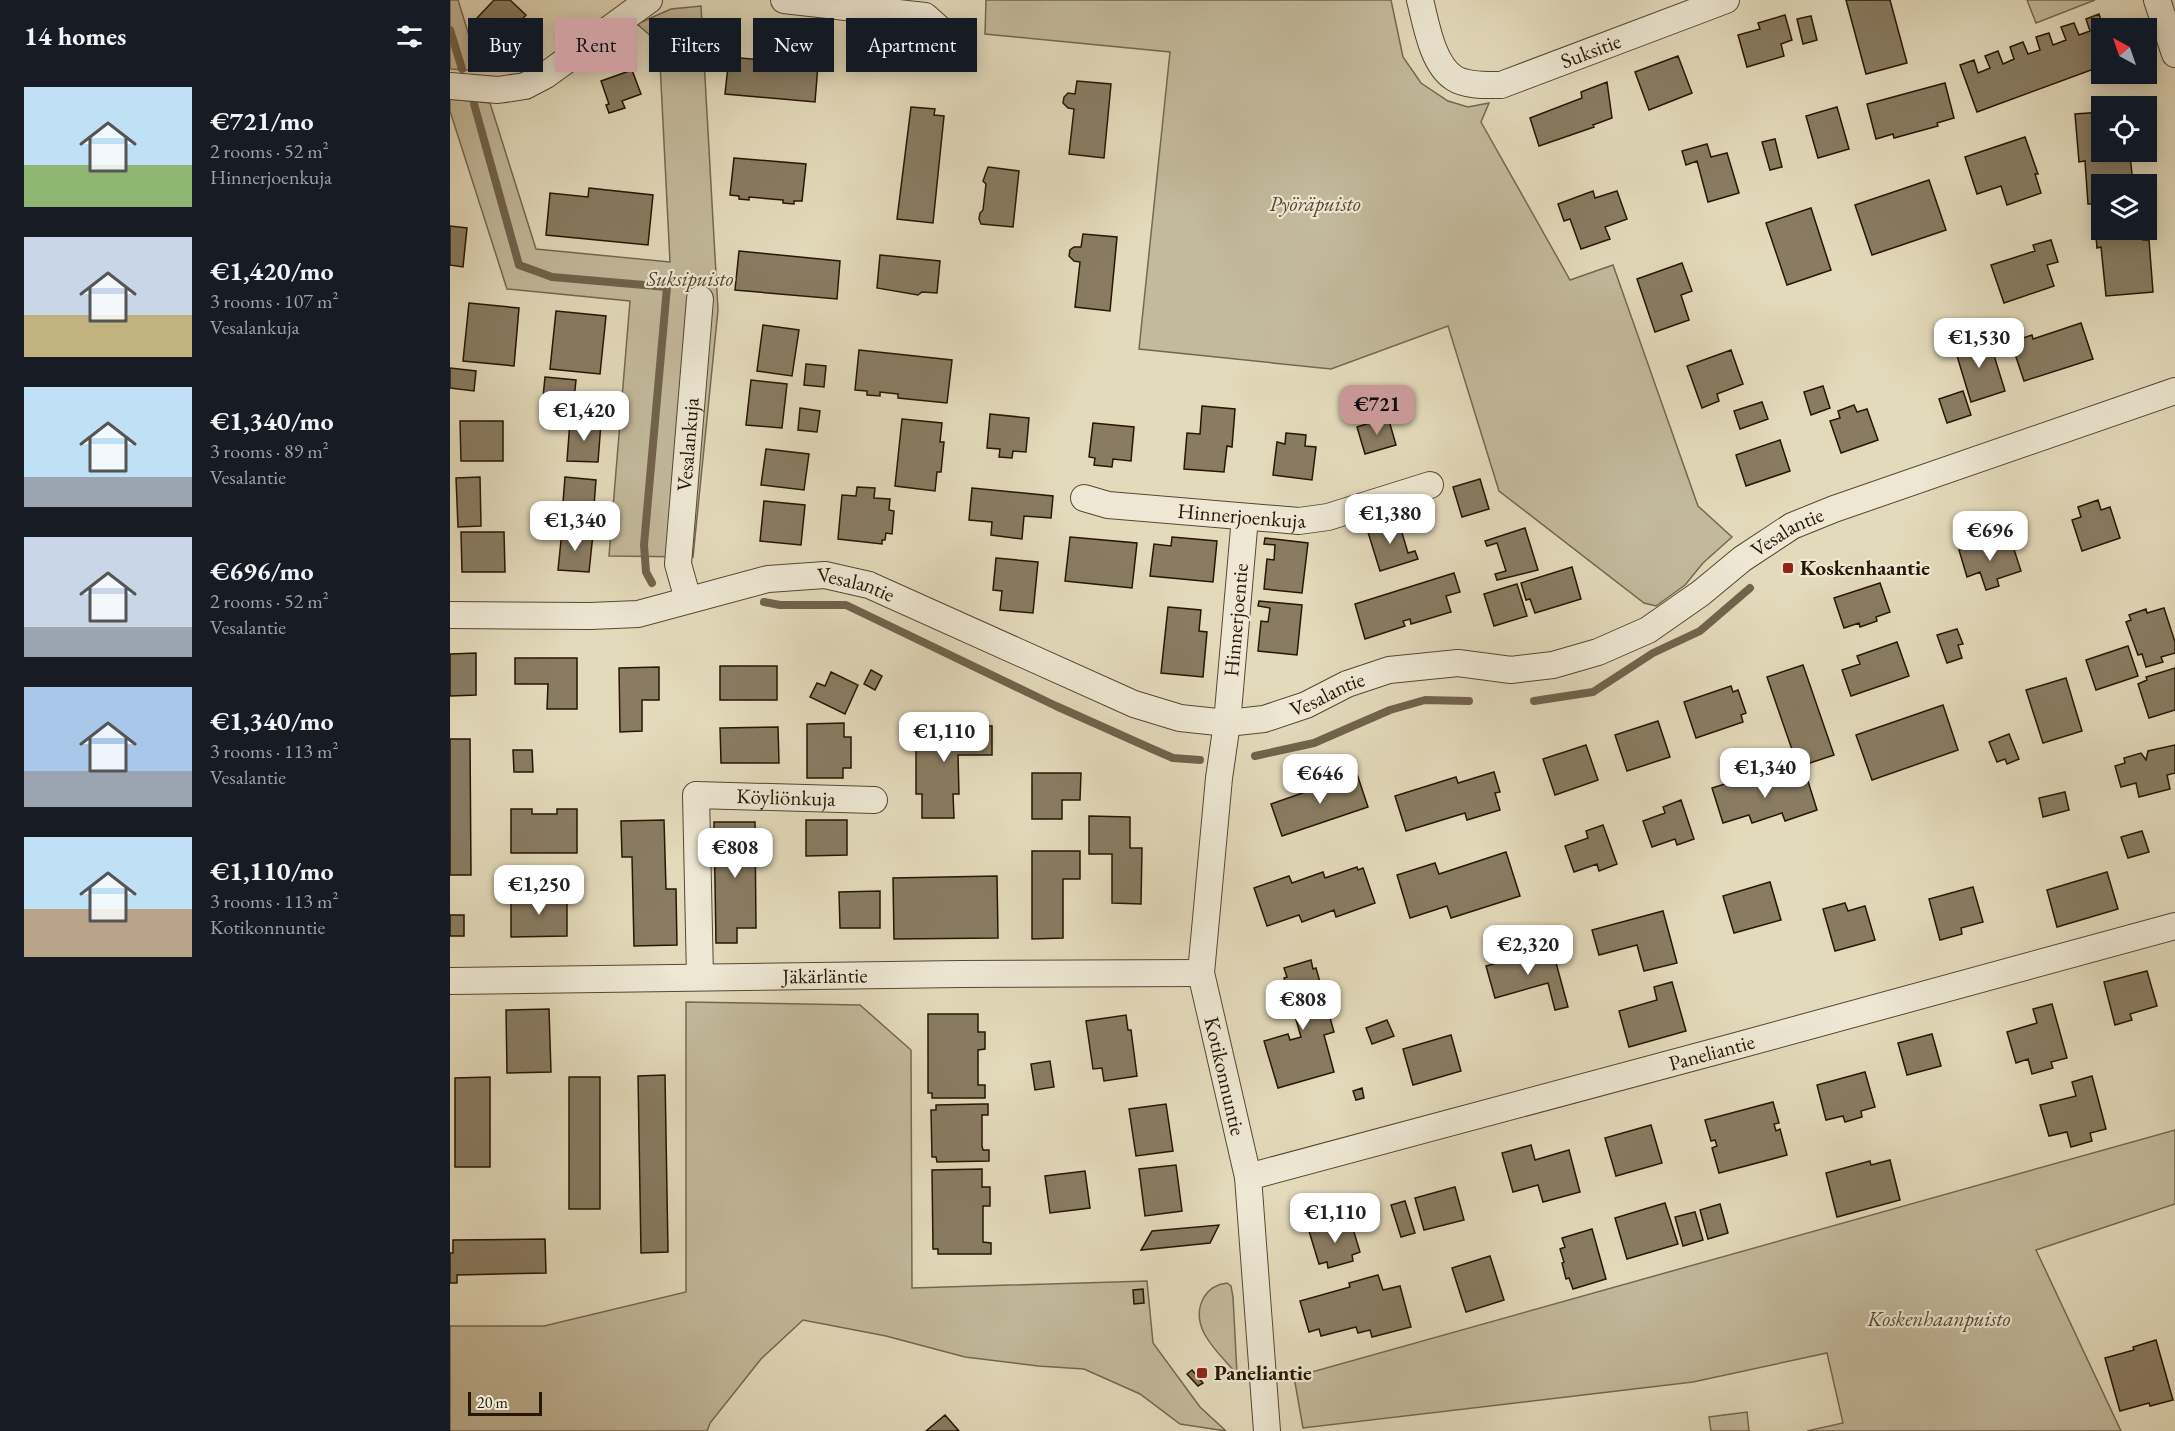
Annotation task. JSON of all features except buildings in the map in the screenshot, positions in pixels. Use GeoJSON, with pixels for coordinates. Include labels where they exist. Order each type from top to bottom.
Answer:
{"type":"FeatureCollection","features":[{"type":"Feature","properties":{"kind":"street"},"geometry":{"type":"LineString","coordinates":[[450,86],[498,90],[525,86],[546,75],[649,0]]}},
{"type":"Feature","properties":{"kind":"street"},"geometry":{"type":"LineString","coordinates":[[784,0],[927,18]]}},
{"type":"Feature","properties":{"kind":"street","name":"Suksitie"},"geometry":{"type":"LineString","coordinates":[[1420,0],[1431,46],[1443,65],[1454,78],[1478,85],[1501,85],[1726,0]]}},
{"type":"Feature","properties":{"kind":"street"},"geometry":{"type":"LineString","coordinates":[[2157,0],[2175,54]]}},
{"type":"Feature","properties":{"kind":"street","name":"Vesalankuja"},"geometry":{"type":"LineString","coordinates":[[685,589],[678,564],[700,299]]}},
{"type":"Feature","properties":{"kind":"street","name":"Vesalantie"},"geometry":{"type":"LineString","coordinates":[[450,615],[638,614],[768,579],[825,575],[869,585],[1134,704],[1180,718],[1227,723],[1264,719],[1306,705],[1347,684],[1389,670],[1458,663],[1511,670],[1552,665],[1598,652],[1648,630],[1701,593],[1746,555],[1792,526],[1834,509],[2175,392]]}},
{"type":"Feature","properties":{"kind":"street","name":"Hinnerjoenkuja"},"geometry":{"type":"LineString","coordinates":[[1084,498],[1108,505],[1245,517],[1313,520],[1430,485]]}},
{"type":"Feature","properties":{"kind":"street","name":"Hinnerjoentie"},"geometry":{"type":"LineString","coordinates":[[1227,723],[1245,517]]}},
{"type":"Feature","properties":{"kind":"street","name":"Kotikonnuntie"},"geometry":{"type":"LineString","coordinates":[[1227,723],[1219,778],[1201,973],[1248,1177],[1268,1431]]}},
{"type":"Feature","properties":{"kind":"street","name":"Köyliönkuja"},"geometry":{"type":"LineString","coordinates":[[700,977],[696,795],[874,800]]}},
{"type":"Feature","properties":{"kind":"street","name":"Paneliantie"},"geometry":{"type":"LineString","coordinates":[[1248,1177],[1714,1053],[2175,926]]}},
{"type":"Feature","properties":{"kind":"street","name":"Jäkärläntie"},"geometry":{"type":"LineString","coordinates":[[450,981],[1180,971],[1201,973]]}},
{"type":"Feature","properties":{"kind":"green space"},"geometry":{"type":"Polygon","coordinates":[[[450,0],[458,0],[468,32],[468,70],[450,69],[450,0]]]}},
{"type":"Feature","properties":{"kind":"green space","name":"Pyöräpuisto"},"geometry":{"type":"Polygon","coordinates":[[[986,0],[1391,0],[1403,57],[1421,83],[1448,101],[1468,107],[1489,103],[1481,122],[1570,280],[1613,265],[1698,506],[1732,537],[1703,563],[1685,585],[1656,606],[1644,603],[1499,491],[1448,326],[1331,369],[1139,349],[1170,52],[985,34],[986,0]]]}},
{"type":"Feature","properties":{"kind":"green space"},"geometry":{"type":"Polygon","coordinates":[[[2027,0],[2095,0],[2036,23],[2027,0]]]}},
{"type":"Feature","properties":{"kind":"green space"},"geometry":{"type":"Polygon","coordinates":[[[701,6],[702,18],[651,18],[671,9],[701,6]]]}},
{"type":"Feature","properties":{"kind":"green space"},"geometry":{"type":"Polygon","coordinates":[[[649,19],[649,34],[637,24],[649,19]]]}},
{"type":"Feature","properties":{"kind":"green space","name":"Suksipuisto"},"geometry":{"type":"Polygon","coordinates":[[[660,72],[705,72],[718,310],[693,557],[609,556],[630,301],[507,289],[450,111],[450,99],[490,103],[536,249],[670,262],[660,72]]]}},
{"type":"Feature","properties":{"kind":"green space"},"geometry":{"type":"Polygon","coordinates":[[[686,1002],[860,1005],[911,1050],[912,1288],[1147,1281],[1153,1343],[1200,1407],[1226,1431],[1180,1424],[1140,1394],[1084,1369],[965,1357],[886,1336],[803,1320],[761,1359],[710,1423],[707,1431],[450,1431],[450,1326],[544,1326],[686,1292],[686,1002]]]}},
{"type":"Feature","properties":{"kind":"green space","name":"Koskenhaanpuisto"},"geometry":{"type":"Polygon","coordinates":[[[2175,1130],[2175,1204],[2036,1250],[2121,1431],[1807,1431],[1843,1423],[1827,1353],[1693,1382],[1303,1428],[1294,1377],[2175,1130]]]}},
{"type":"Feature","properties":{"kind":"green space"},"geometry":{"type":"Polygon","coordinates":[[[1227,1283],[1231,1286],[1233,1297],[1237,1374],[1207,1339],[1199,1319],[1200,1308],[1206,1294],[1214,1287],[1227,1283]]]}},
{"type":"Feature","properties":{"kind":"green space"},"geometry":{"type":"Polygon","coordinates":[[[1747,1412],[1749,1431],[1711,1431],[1709,1417],[1747,1412]]]}},
{"type":"Feature","properties":{"kind":"waterway"},"geometry":{"type":"LineString","coordinates":[[450,30],[462,69]]}},
{"type":"Feature","properties":{"kind":"waterway"},"geometry":{"type":"LineString","coordinates":[[474,104],[519,265],[552,277],[667,287],[644,545],[646,572],[652,583]]}},
{"type":"Feature","properties":{"kind":"waterway"},"geometry":{"type":"LineString","coordinates":[[1534,701],[1593,692],[1653,653],[1700,631],[1750,588]]}},
{"type":"Feature","properties":{"kind":"waterway"},"geometry":{"type":"LineString","coordinates":[[764,602],[780,605],[846,605],[1056,706],[1150,748],[1173,758],[1200,760]]}},
{"type":"Feature","properties":{"kind":"waterway"},"geometry":{"type":"LineString","coordinates":[[1255,756],[1314,743],[1390,710],[1425,700],[1469,701]]}},
{"type":"Feature","properties":{"kind":"place","name":"Koskenhaantie"},"geometry":{"type":"Point","coordinates":[1788,568]}},
{"type":"Feature","properties":{"kind":"place","name":"Paneliantie"},"geometry":{"type":"Point","coordinates":[1202,1373]}}]}
